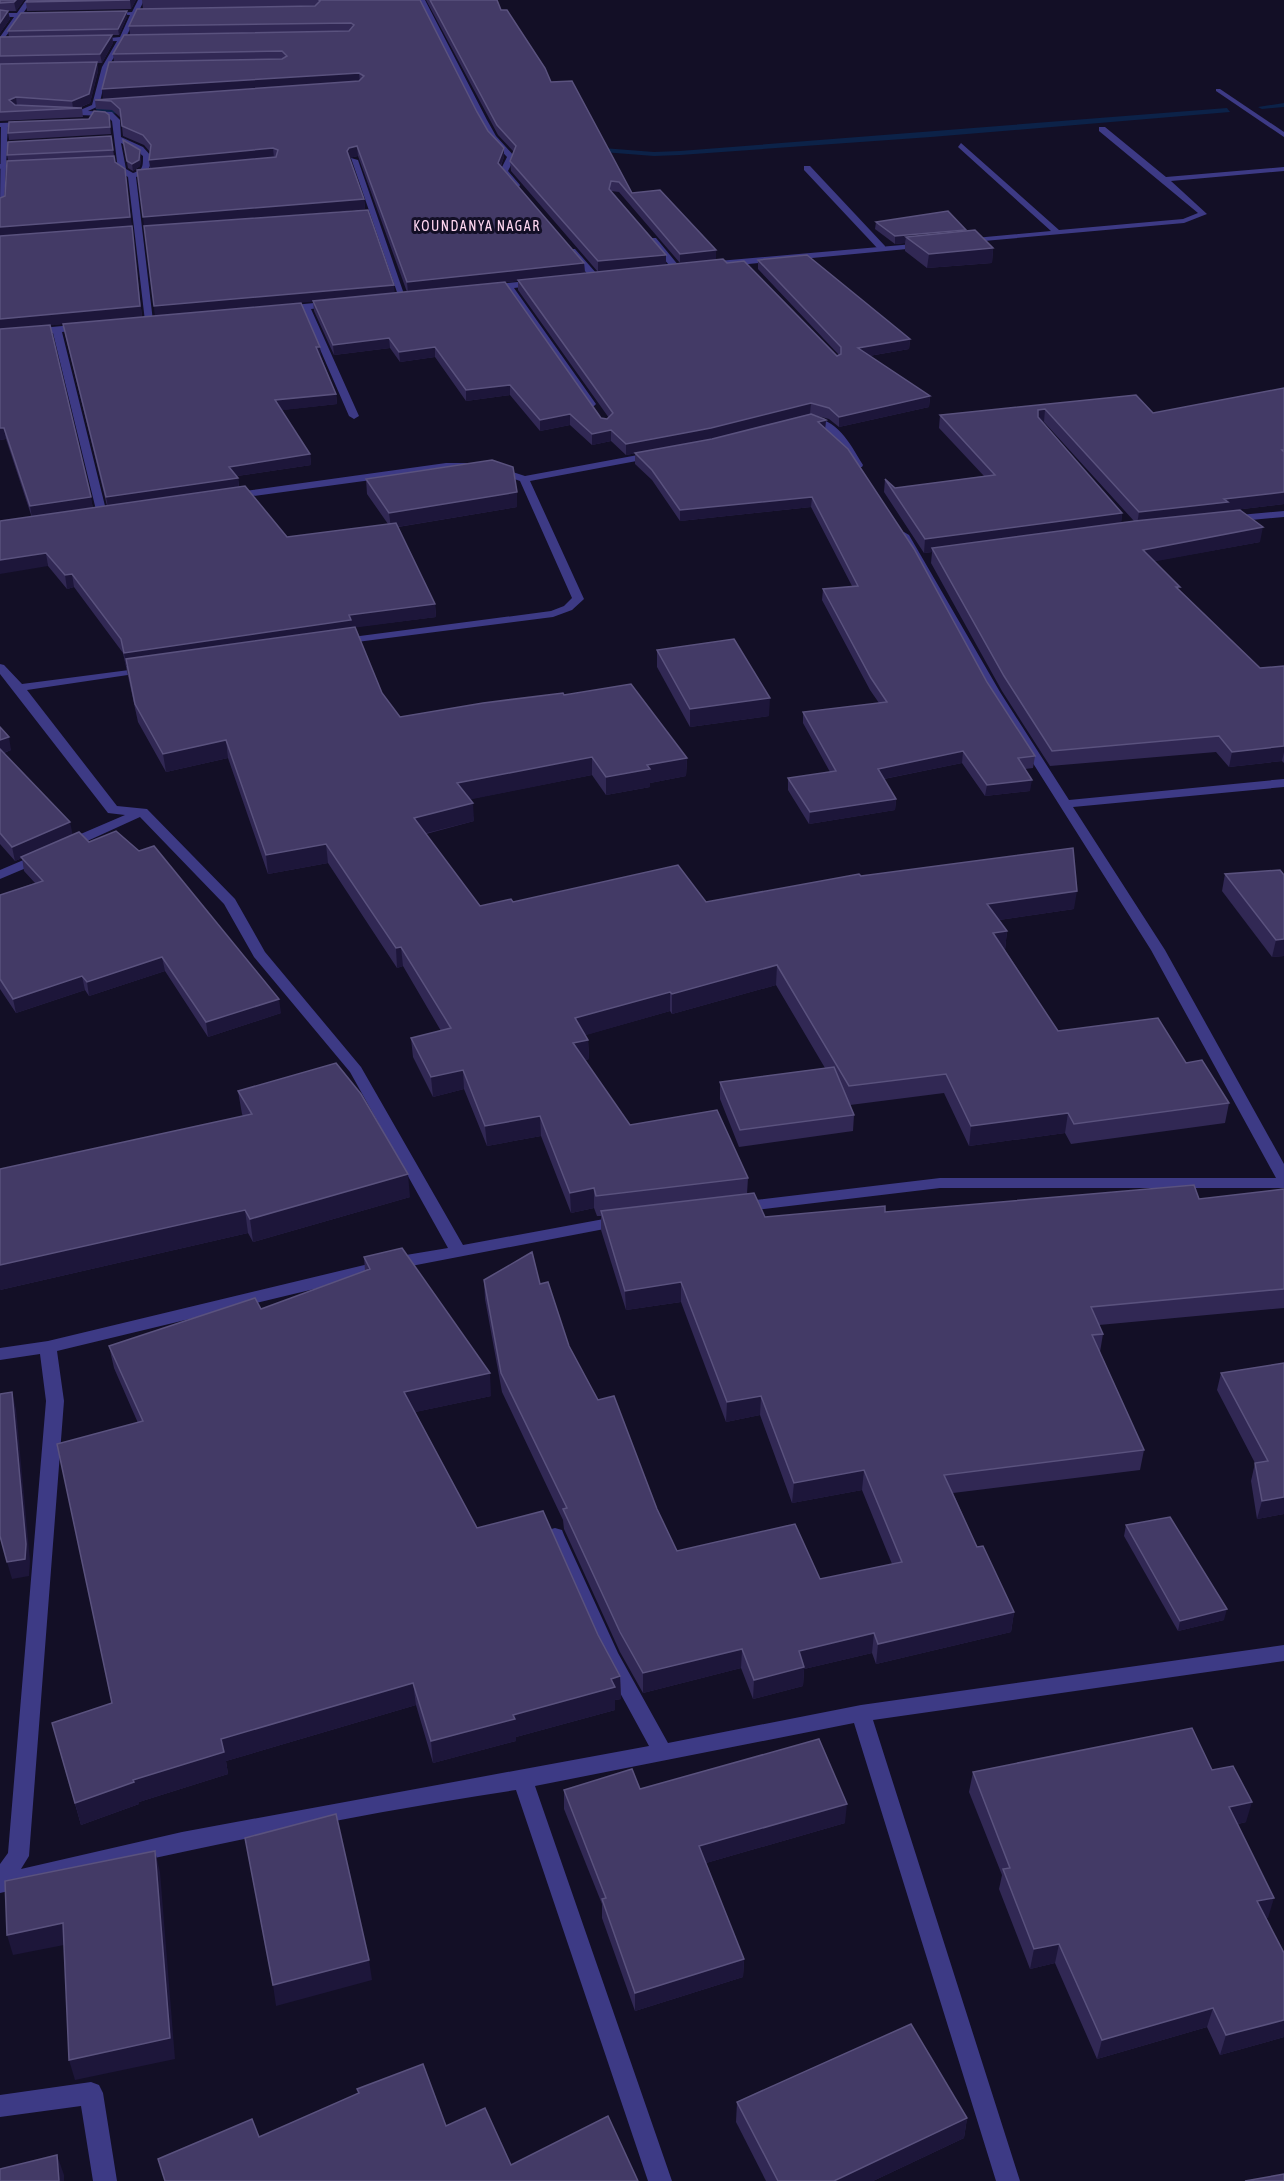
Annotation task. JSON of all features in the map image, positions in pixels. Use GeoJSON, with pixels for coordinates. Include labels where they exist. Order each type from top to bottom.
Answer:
{"type":"FeatureCollection","features":[{"type":"Feature","properties":{"kind":"street"},"geometry":{"type":"LineString","coordinates":[[0,41],[29,0]]}},
{"type":"Feature","properties":{"kind":"street"},"geometry":{"type":"LineString","coordinates":[[77,113],[95,106],[105,67],[141,0]]}},
{"type":"Feature","properties":{"kind":"street"},"geometry":{"type":"LineString","coordinates":[[422,0],[483,120],[493,137],[509,152],[511,157],[504,171],[518,188]]}},
{"type":"Feature","properties":{"kind":"street"},"geometry":{"type":"LineString","coordinates":[[100,14],[158,13]]}},
{"type":"Feature","properties":{"kind":"street"},"geometry":{"type":"LineString","coordinates":[[0,15],[43,14]]}},
{"type":"Feature","properties":{"kind":"street"},"geometry":{"type":"LineString","coordinates":[[89,40],[144,39]]}},
{"type":"Feature","properties":{"kind":"street"},"geometry":{"type":"LineString","coordinates":[[0,41],[12,41]]}},
{"type":"Feature","properties":{"kind":"street"},"geometry":{"type":"LineString","coordinates":[[93,67],[117,66]]}},
{"type":"Feature","properties":{"kind":"street"},"geometry":{"type":"LineString","coordinates":[[1218,90],[1284,135]]}},
{"type":"Feature","properties":{"kind":"street"},"geometry":{"type":"LineString","coordinates":[[95,103],[107,102]]}},
{"type":"Feature","properties":{"kind":"street"},"geometry":{"type":"LineString","coordinates":[[67,113],[109,114],[116,120],[122,170],[132,176],[157,174]]}},
{"type":"Feature","properties":{"kind":"street"},"geometry":{"type":"LineString","coordinates":[[73,122],[116,120]]}},
{"type":"Feature","properties":{"kind":"street"},"geometry":{"type":"LineString","coordinates":[[0,206],[2,125],[40,123]]}},
{"type":"Feature","properties":{"kind":"street"},"geometry":{"type":"LineString","coordinates":[[952,242],[1184,221],[1203,214],[1102,129]]}},
{"type":"Feature","properties":{"kind":"street"},"geometry":{"type":"LineString","coordinates":[[105,138],[117,138],[140,149],[147,156],[147,167],[143,172],[132,176]]}},
{"type":"Feature","properties":{"kind":"street"},"geometry":{"type":"LineString","coordinates":[[2,145],[37,143]]}},
{"type":"Feature","properties":{"kind":"street"},"geometry":{"type":"LineString","coordinates":[[961,145],[1058,233]]}},
{"type":"Feature","properties":{"kind":"street"},"geometry":{"type":"LineString","coordinates":[[354,160],[404,298]]}},
{"type":"Feature","properties":{"kind":"street"},"geometry":{"type":"LineString","coordinates":[[109,162],[121,161]]}},
{"type":"Feature","properties":{"kind":"street"},"geometry":{"type":"LineString","coordinates":[[1,167],[14,166]]}},
{"type":"Feature","properties":{"kind":"street"},"geometry":{"type":"LineString","coordinates":[[807,168],[882,248]]}},
{"type":"Feature","properties":{"kind":"street"},"geometry":{"type":"LineString","coordinates":[[1164,179],[1284,169]]}},
{"type":"Feature","properties":{"kind":"street"},"geometry":{"type":"LineString","coordinates":[[132,176],[149,321]]}},
{"type":"Feature","properties":{"kind":"street"},"geometry":{"type":"LineString","coordinates":[[361,214],[373,213]]}},
{"type":"Feature","properties":{"kind":"street"},"geometry":{"type":"LineString","coordinates":[[126,232],[149,230]]}},
{"type":"Feature","properties":{"kind":"street"},"geometry":{"type":"LineString","coordinates":[[645,232],[676,268]]}},
{"type":"Feature","properties":{"kind":"street"},"geometry":{"type":"LineString","coordinates":[[564,241],[594,276]]}},
{"type":"Feature","properties":{"kind":"street"},"geometry":{"type":"LineString","coordinates":[[699,265],[940,243]]}},
{"type":"Feature","properties":{"kind":"street"},"geometry":{"type":"LineString","coordinates":[[743,261],[751,269]]}},
{"type":"Feature","properties":{"kind":"street"},"geometry":{"type":"LineString","coordinates":[[664,269],[687,267]]}},
{"type":"Feature","properties":{"kind":"street"},"geometry":{"type":"LineString","coordinates":[[583,278],[606,275]]}},
{"type":"Feature","properties":{"kind":"street"},"geometry":{"type":"LineString","coordinates":[[473,290],[551,281]]}},
{"type":"Feature","properties":{"kind":"street"},"geometry":{"type":"LineString","coordinates":[[508,286],[600,416]]}},
{"type":"Feature","properties":{"kind":"street"},"geometry":{"type":"LineString","coordinates":[[393,299],[415,297]]}},
{"type":"Feature","properties":{"kind":"street"},"geometry":{"type":"LineString","coordinates":[[273,310],[339,304]]}},
{"type":"Feature","properties":{"kind":"street"},"geometry":{"type":"LineString","coordinates":[[306,307],[354,416]]}},
{"type":"Feature","properties":{"kind":"street"},"geometry":{"type":"LineString","coordinates":[[137,322],[160,320]]}},
{"type":"Feature","properties":{"kind":"street"},"geometry":{"type":"LineString","coordinates":[[0,334],[91,326]]}},
{"type":"Feature","properties":{"kind":"street"},"geometry":{"type":"LineString","coordinates":[[57,329],[102,514]]}},
{"type":"Feature","properties":{"kind":"street"},"geometry":{"type":"LineString","coordinates":[[794,422],[821,420],[834,429],[868,479]]}},
{"type":"Feature","properties":{"kind":"street"},"geometry":{"type":"LineString","coordinates":[[219,497],[446,466],[482,466],[524,478],[664,453]]}},
{"type":"Feature","properties":{"kind":"street"},"geometry":{"type":"LineString","coordinates":[[324,643],[553,614],[568,608],[578,599],[524,478]]}},
{"type":"Feature","properties":{"kind":"street"},"geometry":{"type":"LineString","coordinates":[[1215,520],[1284,514]]}},
{"type":"Feature","properties":{"kind":"street"},"geometry":{"type":"LineString","coordinates":[[900,529],[926,559],[994,692],[1158,950],[1284,1178]]}},
{"type":"Feature","properties":{"kind":"street"},"geometry":{"type":"LineString","coordinates":[[0,667],[19,688],[112,810],[142,812],[230,902],[259,954],[356,1070],[456,1250]]}},
{"type":"Feature","properties":{"kind":"street"},"geometry":{"type":"LineString","coordinates":[[19,688],[163,667]]}},
{"type":"Feature","properties":{"kind":"street"},"geometry":{"type":"LineString","coordinates":[[1064,804],[1284,783]]}},
{"type":"Feature","properties":{"kind":"street"},"geometry":{"type":"LineString","coordinates":[[0,875],[142,812]]}},
{"type":"Feature","properties":{"kind":"street"},"geometry":{"type":"LineString","coordinates":[[728,1208],[940,1183],[1284,1183]]}},
{"type":"Feature","properties":{"kind":"street"},"geometry":{"type":"LineString","coordinates":[[0,1354],[48,1347],[456,1250],[599,1223],[634,1219]]}},
{"type":"Feature","properties":{"kind":"street"},"geometry":{"type":"LineString","coordinates":[[0,1882],[18,1856],[55,1401],[48,1347]]}},
{"type":"Feature","properties":{"kind":"street"},"geometry":{"type":"LineString","coordinates":[[555,1535],[610,1656],[663,1753]]}},
{"type":"Feature","properties":{"kind":"street"},"geometry":{"type":"LineString","coordinates":[[0,1882],[194,1839],[417,1796],[523,1780],[861,1713],[1284,1653]]}},
{"type":"Feature","properties":{"kind":"street"},"geometry":{"type":"LineString","coordinates":[[861,1713],[1008,2181]]}},
{"type":"Feature","properties":{"kind":"street"},"geometry":{"type":"LineString","coordinates":[[523,1780],[660,2181]]}},
{"type":"Feature","properties":{"kind":"street"},"geometry":{"type":"LineString","coordinates":[[0,2106],[91,2094],[105,2181]]}},
{"type":"Feature","properties":{"kind":"building"},"geometry":{"type":"Polygon","coordinates":[[[0,0],[16,0],[0,3],[0,0]]]}},
{"type":"Feature","properties":{"kind":"building"},"geometry":{"type":"Polygon","coordinates":[[[28,0],[130,0],[26,2],[28,0]]]}},
{"type":"Feature","properties":{"kind":"building"},"geometry":{"type":"Polygon","coordinates":[[[319,0],[420,0],[477,112],[488,131],[504,148],[498,163],[584,263],[407,282],[357,146],[347,151],[364,199],[143,217],[137,170],[276,157],[278,150],[273,148],[149,160],[151,145],[143,135],[122,126],[120,109],[111,101],[95,100],[359,81],[364,76],[359,73],[102,89],[109,62],[282,59],[287,56],[282,51],[113,54],[124,35],[349,31],[354,25],[351,23],[129,26],[137,9],[315,6],[319,0]]]}},
{"type":"Feature","properties":{"kind":"building"},"geometry":{"type":"Polygon","coordinates":[[[430,0],[497,0],[501,10],[507,10],[545,68],[551,82],[572,81],[632,193],[660,190],[716,250],[680,254],[619,182],[611,181],[609,189],[666,255],[598,261],[510,161],[516,146],[497,125],[430,0]]]}},
{"type":"Feature","properties":{"kind":"building"},"geometry":{"type":"Polygon","coordinates":[[[0,10],[8,11],[0,23],[0,10]]]}},
{"type":"Feature","properties":{"kind":"building"},"geometry":{"type":"Polygon","coordinates":[[[127,11],[118,29],[8,31],[21,13],[127,11]]]}},
{"type":"Feature","properties":{"kind":"building"},"geometry":{"type":"Polygon","coordinates":[[[112,35],[100,54],[0,56],[0,37],[112,35]]]}},
{"type":"Feature","properties":{"kind":"building"},"geometry":{"type":"Polygon","coordinates":[[[97,62],[89,94],[72,101],[16,97],[9,100],[15,105],[82,108],[0,112],[0,64],[97,62]]]}},
{"type":"Feature","properties":{"kind":"building"},"geometry":{"type":"Polygon","coordinates":[[[94,111],[105,112],[109,115],[110,127],[8,133],[9,122],[89,119],[94,111]]]}},
{"type":"Feature","properties":{"kind":"building"},"geometry":{"type":"Polygon","coordinates":[[[111,136],[113,150],[7,155],[8,142],[111,136]]]}},
{"type":"Feature","properties":{"kind":"building"},"geometry":{"type":"Polygon","coordinates":[[[123,140],[140,150],[139,160],[132,164],[127,161],[123,140]]]}},
{"type":"Feature","properties":{"kind":"building"},"geometry":{"type":"Polygon","coordinates":[[[114,156],[115,162],[125,169],[130,217],[0,227],[0,198],[5,196],[7,161],[114,156]]]}},
{"type":"Feature","properties":{"kind":"building"},"geometry":{"type":"Polygon","coordinates":[[[368,210],[394,285],[154,306],[144,226],[368,210]]]}},
{"type":"Feature","properties":{"kind":"building"},"geometry":{"type":"Polygon","coordinates":[[[948,211],[966,230],[895,236],[876,222],[948,211]]]}},
{"type":"Feature","properties":{"kind":"building"},"geometry":{"type":"Polygon","coordinates":[[[132,226],[140,306],[0,319],[0,236],[132,226]]]}},
{"type":"Feature","properties":{"kind":"building"},"geometry":{"type":"Polygon","coordinates":[[[975,230],[993,248],[929,254],[906,237],[975,230]]]}},
{"type":"Feature","properties":{"kind":"building"},"geometry":{"type":"Polygon","coordinates":[[[807,255],[910,339],[858,348],[930,396],[839,417],[829,408],[811,403],[711,428],[626,444],[611,430],[592,434],[570,414],[540,420],[510,385],[466,390],[435,347],[399,352],[389,338],[333,345],[313,301],[505,282],[601,418],[607,419],[613,413],[518,280],[723,259],[727,263],[744,261],[837,356],[841,354],[841,347],[758,260],[807,255]]]}},
{"type":"Feature","properties":{"kind":"building"},"geometry":{"type":"Polygon","coordinates":[[[301,303],[320,347],[316,347],[336,394],[275,400],[310,454],[229,467],[238,478],[106,497],[63,324],[301,303]]]}},
{"type":"Feature","properties":{"kind":"building"},"geometry":{"type":"Polygon","coordinates":[[[50,325],[91,497],[30,506],[4,428],[0,428],[0,329],[50,325]]]}},
{"type":"Feature","properties":{"kind":"building"},"geometry":{"type":"Polygon","coordinates":[[[1284,388],[1284,450],[1282,450],[1284,452],[1284,492],[1224,499],[1228,502],[1139,512],[1045,409],[1038,410],[1038,417],[1122,513],[925,539],[885,479],[895,488],[995,475],[940,415],[1136,395],[1153,413],[1284,388]]]}},
{"type":"Feature","properties":{"kind":"building"},"geometry":{"type":"Polygon","coordinates":[[[811,414],[826,420],[818,422],[848,449],[914,549],[987,682],[1035,756],[1018,758],[1032,780],[987,785],[963,751],[878,769],[896,799],[810,812],[788,778],[836,771],[803,712],[887,702],[871,678],[823,589],[858,586],[812,497],[680,510],[652,470],[635,453],[712,439],[811,414]]]}},
{"type":"Feature","properties":{"kind":"building"},"geometry":{"type":"Polygon","coordinates":[[[492,460],[513,467],[517,492],[389,513],[366,479],[492,460]]]}},
{"type":"Feature","properties":{"kind":"building"},"geometry":{"type":"Polygon","coordinates":[[[245,486],[287,537],[396,523],[435,604],[349,615],[351,620],[124,653],[121,639],[72,574],[65,575],[46,553],[0,560],[0,521],[245,486]]]}},
{"type":"Feature","properties":{"kind":"building"},"geometry":{"type":"Polygon","coordinates":[[[1240,510],[1263,527],[1143,550],[1180,587],[1176,587],[1260,668],[1284,666],[1284,746],[1232,752],[1219,736],[1052,751],[1004,676],[932,548],[1135,521],[1240,510]]]}},
{"type":"Feature","properties":{"kind":"building"},"geometry":{"type":"Polygon","coordinates":[[[355,627],[382,693],[400,717],[483,703],[563,693],[564,695],[631,684],[687,758],[647,765],[650,769],[606,777],[592,757],[457,783],[473,803],[414,818],[480,906],[511,899],[513,902],[678,865],[706,902],[859,874],[861,876],[1073,848],[1077,891],[987,904],[1007,931],[993,933],[1058,1031],[1158,1018],[1186,1063],[1202,1060],[1229,1103],[1074,1124],[1068,1113],[971,1126],[946,1074],[849,1086],[777,965],[575,1018],[588,1040],[573,1043],[630,1125],[717,1110],[748,1178],[596,1196],[594,1188],[570,1193],[540,1116],[485,1126],[463,1070],[431,1077],[411,1038],[451,1028],[401,947],[396,948],[326,844],[266,855],[226,740],[163,754],[135,704],[126,659],[355,627]]]}},
{"type":"Feature","properties":{"kind":"building"},"geometry":{"type":"Polygon","coordinates":[[[734,639],[770,698],[690,709],[657,650],[734,639]]]}},
{"type":"Feature","properties":{"kind":"building"},"geometry":{"type":"Polygon","coordinates":[[[0,727],[9,737],[0,740],[0,727]]]}},
{"type":"Feature","properties":{"kind":"building"},"geometry":{"type":"Polygon","coordinates":[[[0,749],[70,822],[12,847],[0,833],[0,749]]]}},
{"type":"Feature","properties":{"kind":"building"},"geometry":{"type":"Polygon","coordinates":[[[116,831],[139,851],[154,846],[279,999],[206,1022],[162,957],[87,982],[82,976],[13,999],[0,979],[0,895],[43,881],[21,857],[79,832],[89,842],[116,831]]]}},
{"type":"Feature","properties":{"kind":"building"},"geometry":{"type":"Polygon","coordinates":[[[1280,870],[1284,875],[1284,939],[1276,940],[1225,874],[1280,870]]]}},
{"type":"Feature","properties":{"kind":"building"},"geometry":{"type":"Polygon","coordinates":[[[336,1063],[361,1094],[408,1174],[250,1219],[245,1210],[0,1265],[0,1169],[252,1114],[238,1091],[336,1063]]]}},
{"type":"Feature","properties":{"kind":"building"},"geometry":{"type":"Polygon","coordinates":[[[834,1067],[854,1115],[740,1130],[720,1082],[834,1067]]]}},
{"type":"Feature","properties":{"kind":"building"},"geometry":{"type":"Polygon","coordinates":[[[1194,1185],[1199,1199],[1284,1189],[1284,1289],[1091,1307],[1103,1334],[1092,1335],[1144,1450],[944,1475],[977,1547],[983,1546],[1014,1612],[878,1644],[874,1633],[799,1651],[804,1667],[754,1680],[742,1649],[643,1673],[620,1632],[563,1509],[567,1508],[501,1373],[484,1280],[532,1252],[540,1284],[548,1282],[569,1346],[598,1400],[614,1396],[657,1509],[677,1551],[795,1524],[820,1579],[902,1562],[864,1470],[794,1483],[761,1396],[727,1402],[681,1282],[625,1291],[601,1211],[754,1193],[765,1217],[885,1206],[885,1212],[1194,1185]]]}},
{"type":"Feature","properties":{"kind":"building"},"geometry":{"type":"Polygon","coordinates":[[[402,1248],[490,1373],[404,1392],[477,1528],[543,1511],[598,1635],[620,1676],[611,1679],[615,1687],[513,1715],[515,1719],[431,1741],[413,1683],[221,1739],[224,1752],[133,1780],[134,1782],[75,1803],[52,1723],[112,1703],[57,1444],[143,1421],[109,1346],[255,1298],[261,1309],[370,1269],[364,1257],[402,1248]]]}},
{"type":"Feature","properties":{"kind":"building"},"geometry":{"type":"Polygon","coordinates":[[[1284,1363],[1284,1497],[1262,1501],[1255,1463],[1268,1461],[1221,1373],[1284,1363]]]}},
{"type":"Feature","properties":{"kind":"building"},"geometry":{"type":"Polygon","coordinates":[[[12,1392],[26,1544],[25,1559],[7,1562],[0,1536],[0,1394],[12,1392]]]}},
{"type":"Feature","properties":{"kind":"building"},"geometry":{"type":"Polygon","coordinates":[[[1170,1517],[1227,1609],[1180,1621],[1126,1525],[1170,1517]]]}},
{"type":"Feature","properties":{"kind":"building"},"geometry":{"type":"Polygon","coordinates":[[[1192,1728],[1212,1770],[1233,1766],[1252,1802],[1229,1807],[1274,1898],[1257,1901],[1284,1953],[1284,2020],[1226,2035],[1213,2008],[1102,2040],[1059,1944],[1034,1949],[1003,1869],[1010,1868],[973,1772],[1192,1728]]]}},
{"type":"Feature","properties":{"kind":"building"},"geometry":{"type":"Polygon","coordinates":[[[819,1739],[847,1804],[699,1846],[744,1959],[635,1993],[602,1899],[606,1898],[564,1790],[632,1769],[640,1789],[819,1739]]]}},
{"type":"Feature","properties":{"kind":"building"},"geometry":{"type":"Polygon","coordinates":[[[336,1814],[369,1960],[273,1985],[245,1838],[336,1814]]]}},
{"type":"Feature","properties":{"kind":"building"},"geometry":{"type":"Polygon","coordinates":[[[155,1851],[170,2038],[69,2060],[63,1923],[7,1935],[5,1881],[155,1851]]]}},
{"type":"Feature","properties":{"kind":"building"},"geometry":{"type":"Polygon","coordinates":[[[911,2024],[967,2118],[834,2181],[778,2181],[737,2102],[911,2024]]]}},
{"type":"Feature","properties":{"kind":"building"},"geometry":{"type":"Polygon","coordinates":[[[423,2064],[446,2126],[485,2108],[511,2165],[608,2116],[638,2181],[165,2181],[158,2159],[252,2119],[259,2137],[359,2093],[357,2089],[423,2064]]]}},
{"type":"Feature","properties":{"kind":"building"},"geometry":{"type":"Polygon","coordinates":[[[57,2155],[59,2181],[0,2181],[0,2169],[57,2155]]]}},
{"type":"Feature","properties":{"kind":"building"},"geometry":{"type":"Polygon","coordinates":[[[1284,2174],[1284,2181],[1245,2181],[1284,2174]]]}},
{"type":"Feature","properties":{"kind":"waterway"},"geometry":{"type":"LineString","coordinates":[[1262,107],[1284,105]]}},
{"type":"Feature","properties":{"kind":"waterway"},"geometry":{"type":"LineString","coordinates":[[98,110],[132,113]]}},
{"type":"Feature","properties":{"kind":"waterway"},"geometry":{"type":"LineString","coordinates":[[590,149],[654,154],[680,153],[1227,110]]}},
{"type":"Feature","properties":{"kind":"district","name":"KOUNDANYA NAGAR"},"geometry":{"type":"Point","coordinates":[477,226]}}]}
